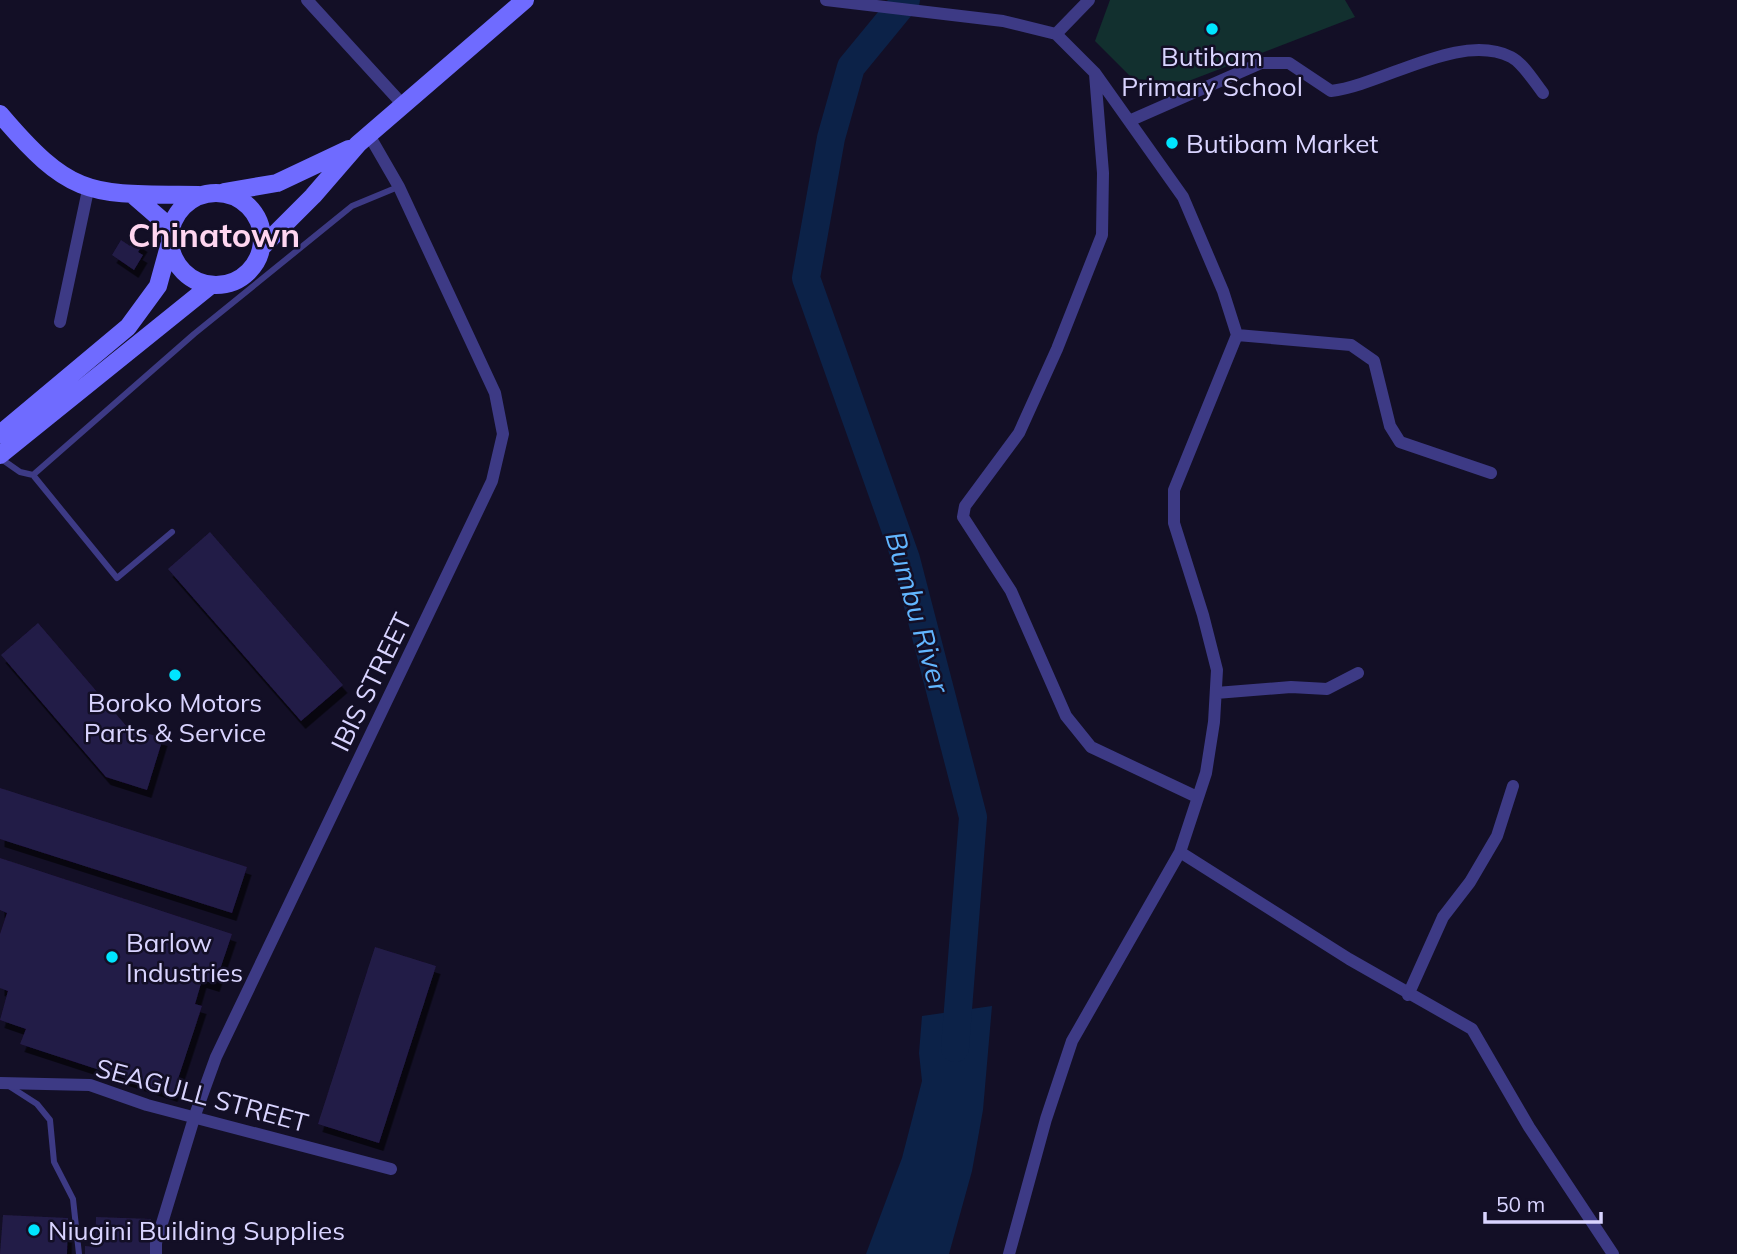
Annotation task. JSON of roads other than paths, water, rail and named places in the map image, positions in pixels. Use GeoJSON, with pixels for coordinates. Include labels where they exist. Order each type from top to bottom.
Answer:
{"type":"FeatureCollection","features":[{"type":"Feature","properties":{"kind":"main road"},"geometry":{"type":"LineString","coordinates":[[133,195],[170,235],[173,257],[181,270],[193,279],[211,285],[225,285],[241,278],[255,265],[263,246],[364,139],[525,2]]}},
{"type":"Feature","properties":{"kind":"main road"},"geometry":{"type":"LineString","coordinates":[[3,124],[63,178],[88,190],[133,195],[199,195],[277,183],[364,139]]}},
{"type":"Feature","properties":{"kind":"main road"},"geometry":{"type":"LineString","coordinates":[[221,193],[239,198],[253,211],[261,227],[263,246]]}},
{"type":"Feature","properties":{"kind":"main road"},"geometry":{"type":"LineString","coordinates":[[0,434],[128,327],[158,286],[170,235],[186,203],[199,195]]}},
{"type":"Feature","properties":{"kind":"main road"},"geometry":{"type":"LineString","coordinates":[[0,456],[211,285]]}},
{"type":"Feature","properties":{"kind":"street"},"geometry":{"type":"LineString","coordinates":[[307,0],[404,106]]}},
{"type":"Feature","properties":{"kind":"street"},"geometry":{"type":"LineString","coordinates":[[826,0],[1003,21],[1056,34],[1095,74],[1183,197],[1223,292],[1237,335],[1174,490],[1174,523],[1217,670],[1206,773],[1180,852],[1072,1041],[1046,1119],[1009,1254]]}},
{"type":"Feature","properties":{"kind":"street"},"geometry":{"type":"LineString","coordinates":[[1056,34],[1089,0]]}},
{"type":"Feature","properties":{"kind":"street"},"geometry":{"type":"LineString","coordinates":[[1129,121],[1261,64],[1289,62],[1331,91],[1351,88],[1432,57],[1484,51],[1513,57],[1543,93]]}},
{"type":"Feature","properties":{"kind":"street"},"geometry":{"type":"LineString","coordinates":[[1095,74],[1103,173],[1102,235],[1057,349],[1019,433],[965,506],[963,517],[1011,591],[1066,716],[1091,747],[1197,797]]}},
{"type":"Feature","properties":{"kind":"street","name":"IBIS STREET"},"geometry":{"type":"LineString","coordinates":[[156,1254],[156,1243],[195,1115],[216,1057],[492,481],[500,458],[503,434],[495,393],[399,187],[364,139]]}},
{"type":"Feature","properties":{"kind":"street"},"geometry":{"type":"LineString","coordinates":[[60,322],[88,190]]}},
{"type":"Feature","properties":{"kind":"street"},"geometry":{"type":"LineString","coordinates":[[1237,335],[1351,345],[1374,361],[1390,426],[1400,442],[1491,473]]}},
{"type":"Feature","properties":{"kind":"street"},"geometry":{"type":"LineString","coordinates":[[1216,692],[1291,687],[1327,689],[1358,673]]}},
{"type":"Feature","properties":{"kind":"street"},"geometry":{"type":"LineString","coordinates":[[1408,995],[1443,918],[1470,882],[1497,836],[1513,786]]}},
{"type":"Feature","properties":{"kind":"street"},"geometry":{"type":"LineString","coordinates":[[1180,852],[1408,995],[1472,1029],[1529,1127],[1613,1254]]}},
{"type":"Feature","properties":{"kind":"street","name":"SEAGULL STREET"},"geometry":{"type":"LineString","coordinates":[[4,1084],[90,1084],[147,1105],[195,1115],[391,1169]]}},
{"type":"Feature","properties":{"kind":"lane"},"geometry":{"type":"LineString","coordinates":[[33,475],[211,320],[352,206],[399,187]]}},
{"type":"Feature","properties":{"kind":"lane"},"geometry":{"type":"LineString","coordinates":[[0,456],[20,472],[33,475],[117,578],[172,532]]}},
{"type":"Feature","properties":{"kind":"lane"},"geometry":{"type":"LineString","coordinates":[[4,1084],[37,1104],[50,1120],[54,1162],[73,1199],[79,1254]]}},
{"type":"Feature","properties":{"kind":"water"},"geometry":{"type":"Polygon","coordinates":[[[992,1006],[983,1110],[972,1171],[949,1254],[866,1254],[902,1158],[922,1081],[919,1053],[922,1016],[992,1006]]]}},
{"type":"Feature","properties":{"kind":"waterway","name":"Bumbu River"},"geometry":{"type":"LineString","coordinates":[[906,0],[851,67],[831,138],[806,278],[906,559],[973,817],[955,1048]]}},
{"type":"Feature","properties":{"kind":"place","name":"Butibam Primary School"},"geometry":{"type":"Point","coordinates":[1212,29]}},
{"type":"Feature","properties":{"kind":"place","name":"Butibam Market"},"geometry":{"type":"Point","coordinates":[1172,143]}},
{"type":"Feature","properties":{"kind":"place","name":"Boroko Motors Parts & Service"},"geometry":{"type":"Point","coordinates":[175,675]}},
{"type":"Feature","properties":{"kind":"place","name":"Barlow Industries"},"geometry":{"type":"Point","coordinates":[112,957]}},
{"type":"Feature","properties":{"kind":"place","name":"Niugini Building Supplies"},"geometry":{"type":"Point","coordinates":[34,1230]}},
{"type":"Feature","properties":{"kind":"district","name":"Chinatown"},"geometry":{"type":"Point","coordinates":[214,234]}}]}
